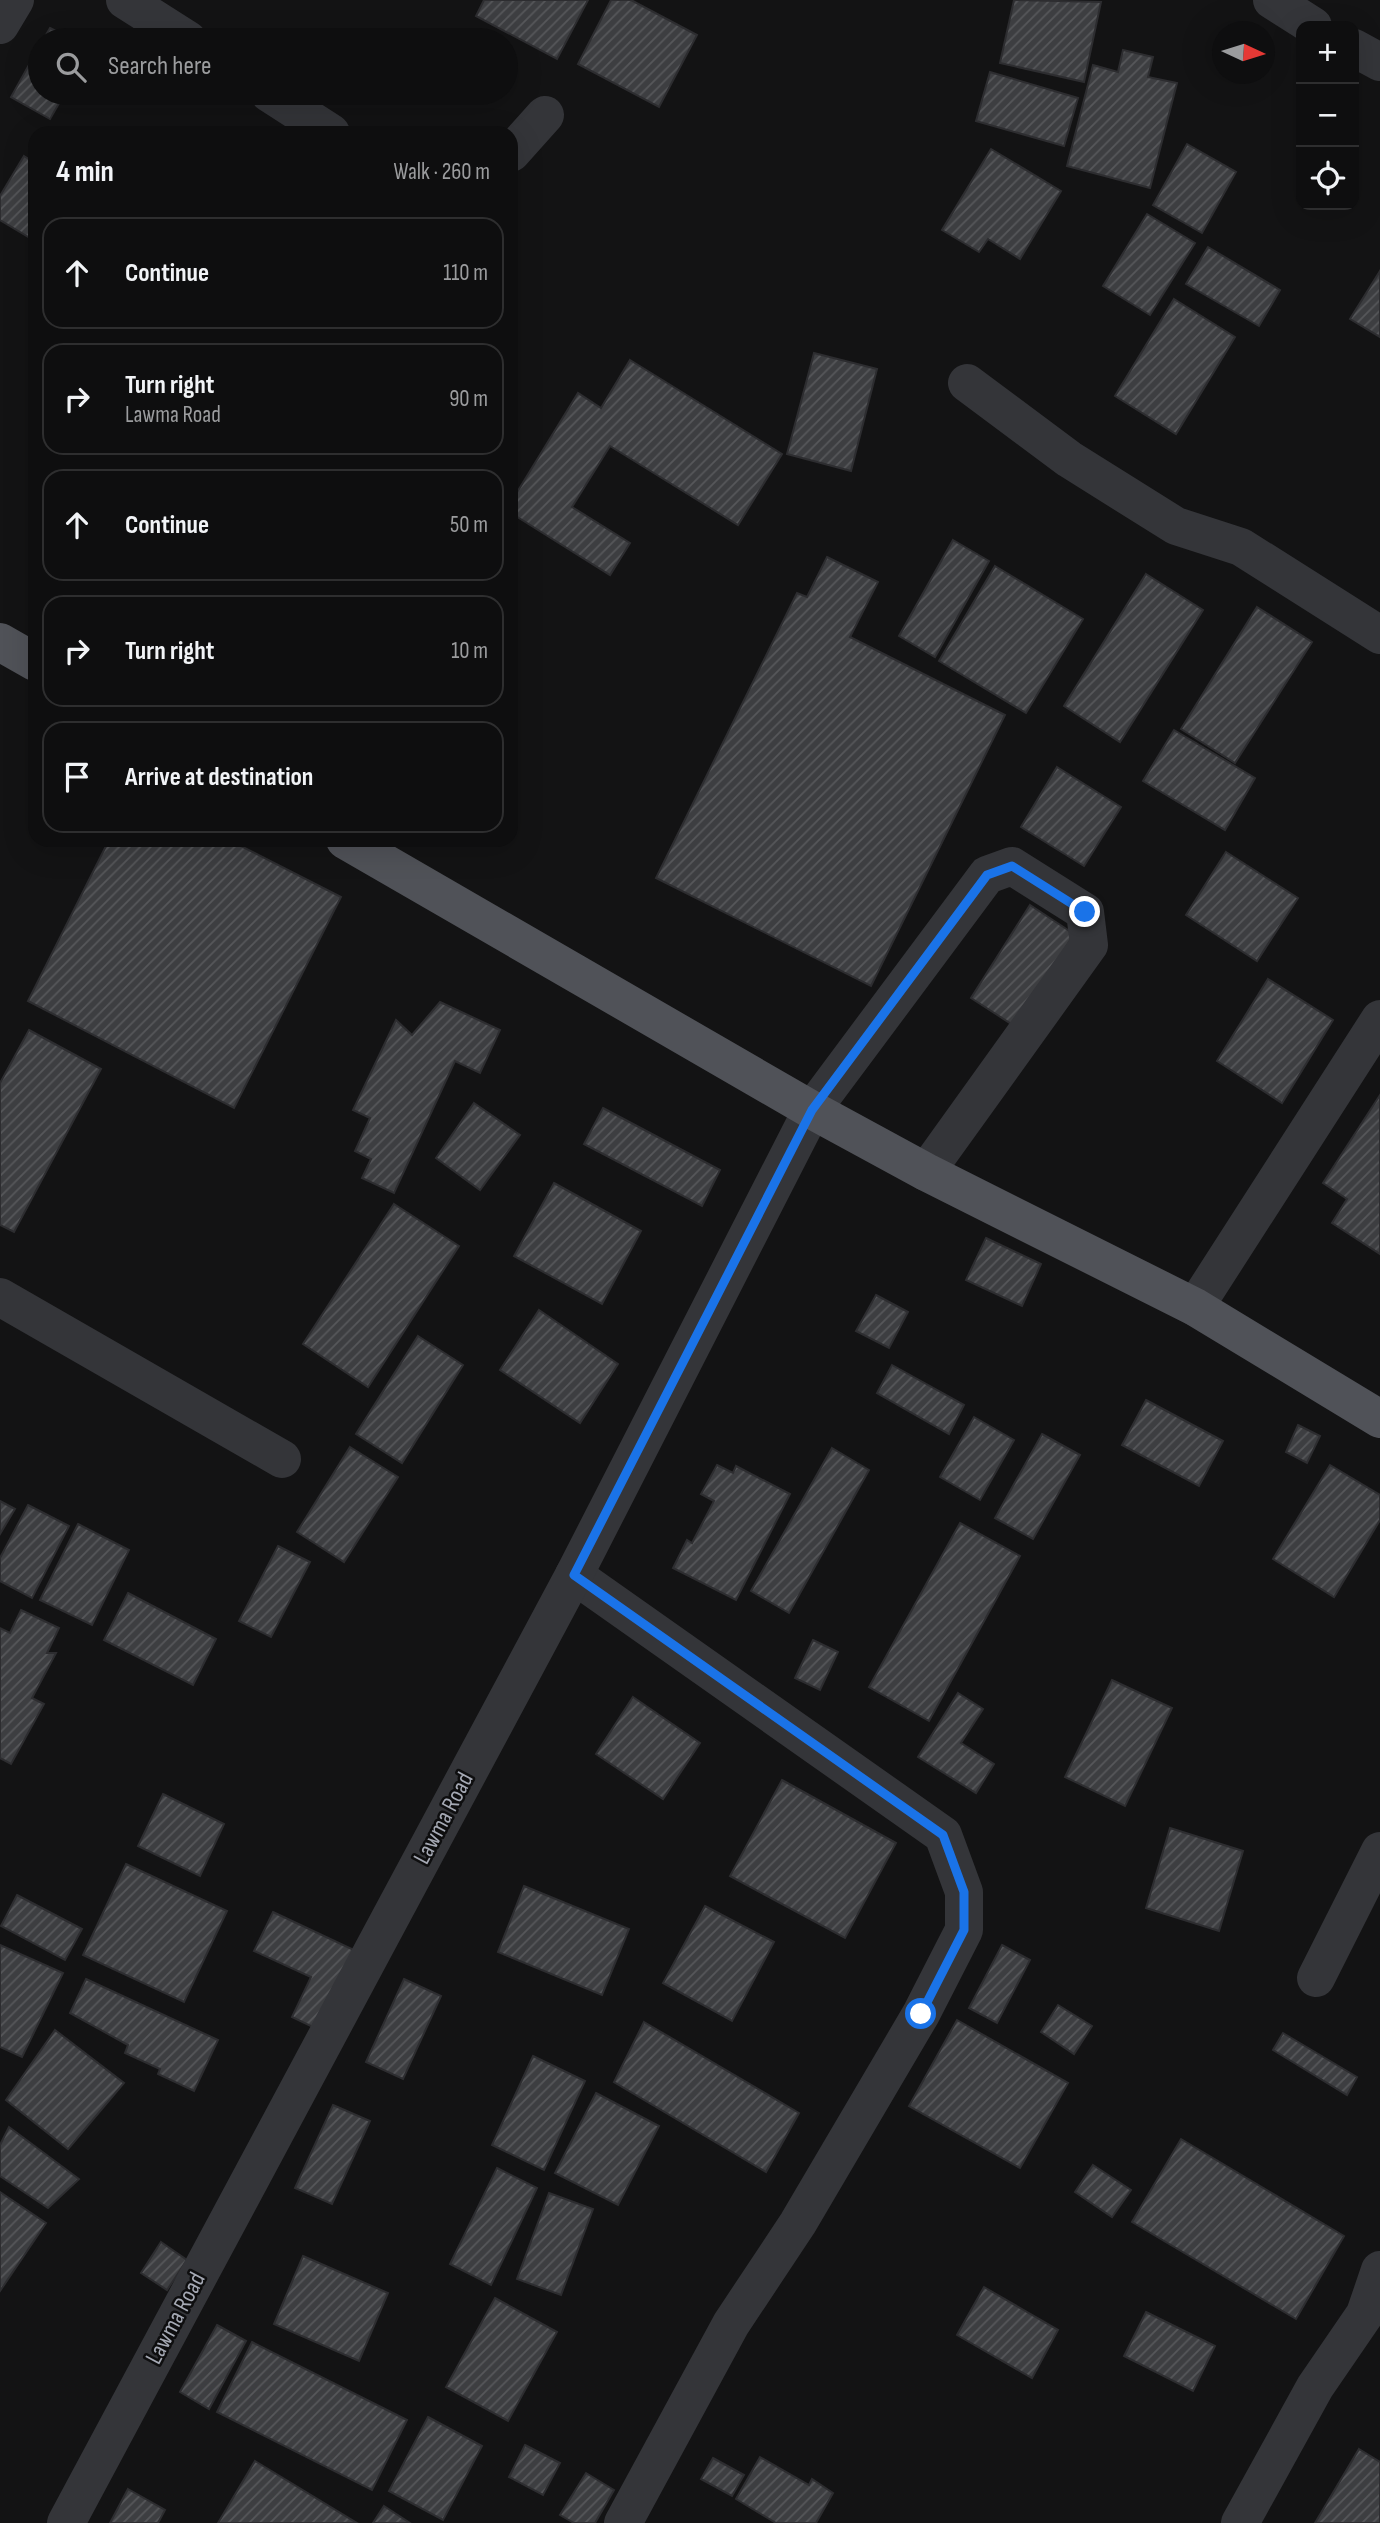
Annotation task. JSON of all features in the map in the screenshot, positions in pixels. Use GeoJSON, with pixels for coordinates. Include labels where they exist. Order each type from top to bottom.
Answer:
{"type":"FeatureCollection","features":[{"type":"Feature","properties":{"kind":"main road"},"geometry":{"type":"LineString","coordinates":[[0,642],[28,658]]}},
{"type":"Feature","properties":{"kind":"main road"},"geometry":{"type":"LineString","coordinates":[[357,847],[812,1110],[926,1172],[1195,1307],[1380,1419]]}},
{"type":"Feature","properties":{"kind":"street"},"geometry":{"type":"LineString","coordinates":[[0,25],[15,0]]}},
{"type":"Feature","properties":{"kind":"street"},"geometry":{"type":"LineString","coordinates":[[125,0],[169,28]]}},
{"type":"Feature","properties":{"kind":"street"},"geometry":{"type":"LineString","coordinates":[[1272,0],[1305,21]]}},
{"type":"Feature","properties":{"kind":"street"},"geometry":{"type":"LineString","coordinates":[[1359,51],[1380,62]]}},
{"type":"Feature","properties":{"kind":"street"},"geometry":{"type":"LineString","coordinates":[[288,105],[320,126]]}},
{"type":"Feature","properties":{"kind":"street"},"geometry":{"type":"LineString","coordinates":[[518,145],[545,115]]}},
{"type":"Feature","properties":{"kind":"street"},"geometry":{"type":"LineString","coordinates":[[967,383],[1069,459],[1176,526],[1241,547],[1380,635]]}},
{"type":"Feature","properties":{"kind":"street","name":"Lawma Road"},"geometry":{"type":"LineString","coordinates":[[66,2523],[574,1575],[812,1110],[987,875],[1012,866],[1085,912],[1089,945],[926,1172]]}},
{"type":"Feature","properties":{"kind":"street"},"geometry":{"type":"LineString","coordinates":[[1195,1307],[1380,1020]]}},
{"type":"Feature","properties":{"kind":"street"},"geometry":{"type":"LineString","coordinates":[[0,1297],[282,1459]]}},
{"type":"Feature","properties":{"kind":"street"},"geometry":{"type":"LineString","coordinates":[[574,1575],[943,1835],[964,1892],[964,1930],[921,2014],[798,2223],[732,2324],[623,2523]]}},
{"type":"Feature","properties":{"kind":"street"},"geometry":{"type":"LineString","coordinates":[[1316,1978],[1380,1851]]}},
{"type":"Feature","properties":{"kind":"street"},"geometry":{"type":"LineString","coordinates":[[1240,2523],[1315,2387],[1365,2314],[1380,2270]]}},
{"type":"Feature","properties":{"kind":"building"},"geometry":{"type":"Polygon","coordinates":[[[484,0],[588,0],[557,59],[518,38],[518,28],[499,28],[476,16],[484,0]]]}},
{"type":"Feature","properties":{"kind":"building"},"geometry":{"type":"Polygon","coordinates":[[[611,0],[631,0],[697,35],[659,107],[578,64],[611,0]]]}},
{"type":"Feature","properties":{"kind":"building"},"geometry":{"type":"Polygon","coordinates":[[[1014,0],[1101,2],[1084,82],[1000,63],[1014,0]]]}},
{"type":"Feature","properties":{"kind":"building"},"geometry":{"type":"Polygon","coordinates":[[[1123,50],[1153,57],[1148,77],[1177,83],[1150,188],[1067,166],[1093,65],[1118,72],[1123,50]]]}},
{"type":"Feature","properties":{"kind":"building"},"geometry":{"type":"Polygon","coordinates":[[[28,67],[28,105],[58,105],[50,119],[11,97],[28,67]]]}},
{"type":"Feature","properties":{"kind":"building"},"geometry":{"type":"Polygon","coordinates":[[[990,72],[1078,98],[1064,146],[976,121],[990,72]]]}},
{"type":"Feature","properties":{"kind":"building"},"geometry":{"type":"Polygon","coordinates":[[[1187,144],[1236,172],[1202,233],[1153,205],[1187,144]]]}},
{"type":"Feature","properties":{"kind":"building"},"geometry":{"type":"Polygon","coordinates":[[[991,149],[1061,191],[1020,259],[988,239],[979,252],[942,230],[991,149]]]}},
{"type":"Feature","properties":{"kind":"building"},"geometry":{"type":"Polygon","coordinates":[[[24,156],[28,159],[28,237],[0,220],[0,196],[24,156]]]}},
{"type":"Feature","properties":{"kind":"building"},"geometry":{"type":"Polygon","coordinates":[[[1147,214],[1195,243],[1150,315],[1103,286],[1147,214]]]}},
{"type":"Feature","properties":{"kind":"building"},"geometry":{"type":"Polygon","coordinates":[[[1208,247],[1280,290],[1259,326],[1186,284],[1208,247]]]}},
{"type":"Feature","properties":{"kind":"building"},"geometry":{"type":"Polygon","coordinates":[[[1380,271],[1380,337],[1350,319],[1380,271]]]}},
{"type":"Feature","properties":{"kind":"building"},"geometry":{"type":"Polygon","coordinates":[[[1174,299],[1235,337],[1176,434],[1115,396],[1174,299]]]}},
{"type":"Feature","properties":{"kind":"building"},"geometry":{"type":"Polygon","coordinates":[[[814,353],[877,369],[851,471],[787,454],[814,353]]]}},
{"type":"Feature","properties":{"kind":"building"},"geometry":{"type":"Polygon","coordinates":[[[630,360],[782,454],[738,525],[610,446],[572,507],[630,543],[610,575],[518,517],[518,491],[578,393],[601,408],[630,360]]]}},
{"type":"Feature","properties":{"kind":"building"},"geometry":{"type":"Polygon","coordinates":[[[953,540],[989,561],[935,657],[899,636],[953,540]]]}},
{"type":"Feature","properties":{"kind":"building"},"geometry":{"type":"Polygon","coordinates":[[[827,557],[878,582],[850,637],[1005,715],[871,986],[656,878],[797,593],[807,597],[827,557]]]}},
{"type":"Feature","properties":{"kind":"building"},"geometry":{"type":"Polygon","coordinates":[[[995,566],[1083,619],[1026,713],[939,661],[995,566]]]}},
{"type":"Feature","properties":{"kind":"building"},"geometry":{"type":"Polygon","coordinates":[[[1146,574],[1203,610],[1120,742],[1064,706],[1146,574]]]}},
{"type":"Feature","properties":{"kind":"building"},"geometry":{"type":"Polygon","coordinates":[[[1257,607],[1312,642],[1235,763],[1181,729],[1257,607]]]}},
{"type":"Feature","properties":{"kind":"building"},"geometry":{"type":"Polygon","coordinates":[[[1174,730],[1255,778],[1225,830],[1143,781],[1174,730]]]}},
{"type":"Feature","properties":{"kind":"building"},"geometry":{"type":"Polygon","coordinates":[[[1057,767],[1121,807],[1084,866],[1021,827],[1057,767]]]}},
{"type":"Feature","properties":{"kind":"building"},"geometry":{"type":"Polygon","coordinates":[[[105,847],[243,847],[341,897],[234,1108],[28,1001],[105,847]]]}},
{"type":"Feature","properties":{"kind":"building"},"geometry":{"type":"Polygon","coordinates":[[[1226,852],[1298,898],[1257,961],[1186,915],[1226,852]]]}},
{"type":"Feature","properties":{"kind":"building"},"geometry":{"type":"Polygon","coordinates":[[[1030,905],[1074,934],[1016,1027],[971,998],[1030,905]]]}},
{"type":"Feature","properties":{"kind":"building"},"geometry":{"type":"Polygon","coordinates":[[[1268,979],[1333,1020],[1282,1103],[1217,1061],[1268,979]]]}},
{"type":"Feature","properties":{"kind":"building"},"geometry":{"type":"Polygon","coordinates":[[[440,1002],[500,1030],[480,1073],[455,1061],[394,1193],[362,1178],[371,1159],[355,1151],[370,1118],[353,1110],[396,1020],[412,1035],[440,1002]]]}},
{"type":"Feature","properties":{"kind":"building"},"geometry":{"type":"Polygon","coordinates":[[[29,1030],[101,1069],[14,1232],[0,1225],[0,1083],[29,1030]]]}},
{"type":"Feature","properties":{"kind":"building"},"geometry":{"type":"Polygon","coordinates":[[[1380,1095],[1380,1254],[1332,1223],[1347,1199],[1323,1183],[1380,1095]]]}},
{"type":"Feature","properties":{"kind":"building"},"geometry":{"type":"Polygon","coordinates":[[[474,1103],[520,1135],[480,1190],[436,1158],[474,1103]]]}},
{"type":"Feature","properties":{"kind":"building"},"geometry":{"type":"Polygon","coordinates":[[[603,1108],[720,1170],[702,1206],[584,1144],[603,1108]]]}},
{"type":"Feature","properties":{"kind":"building"},"geometry":{"type":"Polygon","coordinates":[[[554,1183],[641,1231],[602,1304],[514,1256],[554,1183]]]}},
{"type":"Feature","properties":{"kind":"building"},"geometry":{"type":"Polygon","coordinates":[[[394,1204],[459,1246],[368,1387],[303,1344],[394,1204]]]}},
{"type":"Feature","properties":{"kind":"building"},"geometry":{"type":"Polygon","coordinates":[[[986,1238],[1041,1264],[1022,1306],[966,1280],[986,1238]]]}},
{"type":"Feature","properties":{"kind":"building"},"geometry":{"type":"Polygon","coordinates":[[[876,1295],[908,1312],[889,1348],[856,1331],[876,1295]]]}},
{"type":"Feature","properties":{"kind":"building"},"geometry":{"type":"Polygon","coordinates":[[[539,1310],[618,1364],[580,1423],[500,1370],[539,1310]]]}},
{"type":"Feature","properties":{"kind":"building"},"geometry":{"type":"Polygon","coordinates":[[[418,1336],[463,1365],[402,1463],[356,1434],[418,1336]]]}},
{"type":"Feature","properties":{"kind":"building"},"geometry":{"type":"Polygon","coordinates":[[[892,1365],[964,1405],[949,1434],[877,1393],[892,1365]]]}},
{"type":"Feature","properties":{"kind":"building"},"geometry":{"type":"Polygon","coordinates":[[[1146,1400],[1223,1441],[1199,1486],[1122,1445],[1146,1400]]]}},
{"type":"Feature","properties":{"kind":"building"},"geometry":{"type":"Polygon","coordinates":[[[974,1417],[1014,1440],[980,1500],[940,1477],[974,1417]]]}},
{"type":"Feature","properties":{"kind":"building"},"geometry":{"type":"Polygon","coordinates":[[[1298,1425],[1320,1436],[1307,1463],[1286,1452],[1298,1425]]]}},
{"type":"Feature","properties":{"kind":"building"},"geometry":{"type":"Polygon","coordinates":[[[1042,1434],[1080,1455],[1033,1539],[995,1518],[1042,1434]]]}},
{"type":"Feature","properties":{"kind":"building"},"geometry":{"type":"Polygon","coordinates":[[[350,1447],[398,1477],[344,1562],[297,1532],[350,1447]]]}},
{"type":"Feature","properties":{"kind":"building"},"geometry":{"type":"Polygon","coordinates":[[[832,1448],[869,1470],[789,1613],[751,1591],[832,1448]]]}},
{"type":"Feature","properties":{"kind":"building"},"geometry":{"type":"Polygon","coordinates":[[[717,1465],[733,1473],[736,1466],[790,1494],[736,1600],[673,1568],[687,1540],[692,1543],[714,1501],[701,1494],[717,1465]]]}},
{"type":"Feature","properties":{"kind":"building"},"geometry":{"type":"Polygon","coordinates":[[[1330,1465],[1380,1495],[1380,1520],[1334,1597],[1273,1559],[1330,1465]]]}},
{"type":"Feature","properties":{"kind":"building"},"geometry":{"type":"Polygon","coordinates":[[[0,1501],[15,1509],[0,1534],[0,1501]]]}},
{"type":"Feature","properties":{"kind":"building"},"geometry":{"type":"Polygon","coordinates":[[[28,1505],[69,1526],[32,1598],[0,1581],[0,1558],[28,1505]]]}},
{"type":"Feature","properties":{"kind":"building"},"geometry":{"type":"Polygon","coordinates":[[[960,1523],[1020,1556],[929,1721],[869,1687],[960,1523]]]}},
{"type":"Feature","properties":{"kind":"building"},"geometry":{"type":"Polygon","coordinates":[[[78,1524],[129,1550],[92,1625],[40,1600],[78,1524]]]}},
{"type":"Feature","properties":{"kind":"building"},"geometry":{"type":"Polygon","coordinates":[[[278,1546],[310,1562],[271,1637],[239,1621],[278,1546]]]}},
{"type":"Feature","properties":{"kind":"building"},"geometry":{"type":"Polygon","coordinates":[[[128,1593],[216,1639],[193,1685],[104,1640],[128,1593]]]}},
{"type":"Feature","properties":{"kind":"building"},"geometry":{"type":"Polygon","coordinates":[[[21,1610],[59,1628],[47,1653],[56,1653],[32,1698],[44,1704],[11,1764],[0,1758],[0,1628],[10,1633],[21,1610]]]}},
{"type":"Feature","properties":{"kind":"building"},"geometry":{"type":"Polygon","coordinates":[[[813,1640],[838,1652],[820,1690],[795,1678],[813,1640]]]}},
{"type":"Feature","properties":{"kind":"building"},"geometry":{"type":"Polygon","coordinates":[[[1112,1680],[1172,1708],[1125,1806],[1065,1777],[1112,1680]]]}},
{"type":"Feature","properties":{"kind":"building"},"geometry":{"type":"Polygon","coordinates":[[[958,1693],[983,1709],[961,1743],[994,1764],[976,1793],[918,1757],[958,1693]]]}},
{"type":"Feature","properties":{"kind":"building"},"geometry":{"type":"Polygon","coordinates":[[[633,1697],[700,1743],[663,1799],[596,1754],[633,1697]]]}},
{"type":"Feature","properties":{"kind":"building"},"geometry":{"type":"Polygon","coordinates":[[[782,1780],[896,1843],[845,1938],[730,1876],[782,1780]]]}},
{"type":"Feature","properties":{"kind":"building"},"geometry":{"type":"Polygon","coordinates":[[[163,1794],[224,1824],[200,1876],[138,1846],[163,1794]]]}},
{"type":"Feature","properties":{"kind":"building"},"geometry":{"type":"Polygon","coordinates":[[[1170,1828],[1243,1851],[1219,1931],[1146,1908],[1170,1828]]]}},
{"type":"Feature","properties":{"kind":"building"},"geometry":{"type":"Polygon","coordinates":[[[126,1864],[227,1911],[184,2002],[83,1955],[126,1864]]]}},
{"type":"Feature","properties":{"kind":"building"},"geometry":{"type":"Polygon","coordinates":[[[524,1886],[629,1929],[602,1995],[498,1952],[524,1886]]]}},
{"type":"Feature","properties":{"kind":"building"},"geometry":{"type":"Polygon","coordinates":[[[17,1895],[82,1929],[65,1960],[1,1926],[17,1895]]]}},
{"type":"Feature","properties":{"kind":"building"},"geometry":{"type":"Polygon","coordinates":[[[705,1906],[774,1942],[732,2021],[663,1983],[705,1906]]]}},
{"type":"Feature","properties":{"kind":"building"},"geometry":{"type":"Polygon","coordinates":[[[273,1912],[356,1951],[319,2030],[292,2017],[311,1977],[254,1951],[273,1912]]]}},
{"type":"Feature","properties":{"kind":"building"},"geometry":{"type":"Polygon","coordinates":[[[0,1945],[63,1973],[22,2057],[0,2047],[0,1945]]]}},
{"type":"Feature","properties":{"kind":"building"},"geometry":{"type":"Polygon","coordinates":[[[1002,1945],[1030,1960],[997,2023],[969,2008],[1002,1945]]]}},
{"type":"Feature","properties":{"kind":"building"},"geometry":{"type":"Polygon","coordinates":[[[86,1979],[218,2040],[194,2091],[158,2074],[160,2069],[125,2053],[128,2045],[70,2013],[86,1979]]]}},
{"type":"Feature","properties":{"kind":"building"},"geometry":{"type":"Polygon","coordinates":[[[404,1979],[441,1996],[403,2079],[366,2062],[404,1979]]]}},
{"type":"Feature","properties":{"kind":"building"},"geometry":{"type":"Polygon","coordinates":[[[1058,2005],[1092,2026],[1074,2054],[1041,2032],[1058,2005]]]}},
{"type":"Feature","properties":{"kind":"building"},"geometry":{"type":"Polygon","coordinates":[[[957,2020],[1068,2083],[1020,2168],[909,2106],[957,2020]]]}},
{"type":"Feature","properties":{"kind":"building"},"geometry":{"type":"Polygon","coordinates":[[[644,2022],[799,2113],[766,2172],[614,2082],[644,2022]]]}},
{"type":"Feature","properties":{"kind":"building"},"geometry":{"type":"Polygon","coordinates":[[[55,2030],[124,2083],[68,2149],[6,2100],[55,2030]]]}},
{"type":"Feature","properties":{"kind":"building"},"geometry":{"type":"Polygon","coordinates":[[[1283,2033],[1357,2077],[1347,2095],[1273,2050],[1283,2033]]]}},
{"type":"Feature","properties":{"kind":"building"},"geometry":{"type":"Polygon","coordinates":[[[533,2056],[585,2081],[544,2170],[492,2145],[533,2056]]]}},
{"type":"Feature","properties":{"kind":"building"},"geometry":{"type":"Polygon","coordinates":[[[596,2093],[659,2126],[618,2205],[555,2173],[596,2093]]]}},
{"type":"Feature","properties":{"kind":"building"},"geometry":{"type":"Polygon","coordinates":[[[333,2105],[370,2121],[332,2204],[295,2188],[333,2105]]]}},
{"type":"Feature","properties":{"kind":"building"},"geometry":{"type":"Polygon","coordinates":[[[9,2127],[79,2179],[48,2208],[0,2176],[0,2145],[9,2127]]]}},
{"type":"Feature","properties":{"kind":"building"},"geometry":{"type":"Polygon","coordinates":[[[1181,2139],[1344,2236],[1296,2319],[1132,2222],[1181,2139]]]}},
{"type":"Feature","properties":{"kind":"building"},"geometry":{"type":"Polygon","coordinates":[[[1093,2165],[1131,2190],[1112,2217],[1075,2192],[1093,2165]]]}},
{"type":"Feature","properties":{"kind":"building"},"geometry":{"type":"Polygon","coordinates":[[[497,2168],[537,2188],[491,2285],[450,2264],[497,2168]]]}},
{"type":"Feature","properties":{"kind":"building"},"geometry":{"type":"Polygon","coordinates":[[[0,2192],[46,2223],[0,2291],[0,2192]]]}},
{"type":"Feature","properties":{"kind":"building"},"geometry":{"type":"Polygon","coordinates":[[[549,2193],[593,2209],[561,2295],[517,2279],[549,2193]]]}},
{"type":"Feature","properties":{"kind":"building"},"geometry":{"type":"Polygon","coordinates":[[[161,2242],[187,2260],[167,2290],[141,2273],[161,2242]]]}},
{"type":"Feature","properties":{"kind":"building"},"geometry":{"type":"Polygon","coordinates":[[[303,2256],[388,2293],[359,2361],[274,2324],[303,2256]]]}},
{"type":"Feature","properties":{"kind":"building"},"geometry":{"type":"Polygon","coordinates":[[[984,2287],[1058,2330],[1032,2378],[957,2335],[984,2287]]]}},
{"type":"Feature","properties":{"kind":"building"},"geometry":{"type":"Polygon","coordinates":[[[495,2298],[557,2332],[508,2421],[446,2387],[495,2298]]]}},
{"type":"Feature","properties":{"kind":"building"},"geometry":{"type":"Polygon","coordinates":[[[1146,2312],[1215,2346],[1193,2391],[1124,2356],[1146,2312]]]}},
{"type":"Feature","properties":{"kind":"building"},"geometry":{"type":"Polygon","coordinates":[[[217,2325],[246,2341],[209,2409],[180,2392],[217,2325]]]}},
{"type":"Feature","properties":{"kind":"building"},"geometry":{"type":"Polygon","coordinates":[[[252,2342],[407,2420],[372,2490],[217,2412],[252,2342]]]}},
{"type":"Feature","properties":{"kind":"building"},"geometry":{"type":"Polygon","coordinates":[[[428,2417],[482,2446],[443,2520],[389,2491],[428,2417]]]}},
{"type":"Feature","properties":{"kind":"building"},"geometry":{"type":"Polygon","coordinates":[[[525,2445],[560,2463],[543,2495],[509,2477],[525,2445]]]}},
{"type":"Feature","properties":{"kind":"building"},"geometry":{"type":"Polygon","coordinates":[[[1359,2449],[1380,2462],[1380,2523],[1315,2523],[1359,2449]]]}},
{"type":"Feature","properties":{"kind":"building"},"geometry":{"type":"Polygon","coordinates":[[[760,2457],[809,2485],[812,2479],[833,2493],[816,2523],[776,2523],[736,2499],[760,2457]]]}},
{"type":"Feature","properties":{"kind":"building"},"geometry":{"type":"Polygon","coordinates":[[[713,2458],[744,2475],[732,2496],[701,2479],[713,2458]]]}},
{"type":"Feature","properties":{"kind":"building"},"geometry":{"type":"Polygon","coordinates":[[[255,2461],[357,2523],[218,2523],[255,2461]]]}},
{"type":"Feature","properties":{"kind":"building"},"geometry":{"type":"Polygon","coordinates":[[[586,2473],[614,2490],[595,2523],[574,2523],[560,2515],[586,2473]]]}},
{"type":"Feature","properties":{"kind":"building"},"geometry":{"type":"Polygon","coordinates":[[[128,2489],[165,2510],[158,2523],[110,2523],[128,2489]]]}},
{"type":"Feature","properties":{"kind":"building"},"geometry":{"type":"Polygon","coordinates":[[[384,2506],[410,2523],[373,2523],[384,2506]]]}},
{"type":"Feature","properties":{"kind":"route"},"geometry":{"type":"LineString","coordinates":[[921,2014],[964,1930],[964,1892],[943,1835],[574,1575],[812,1110],[987,875],[1012,866],[1085,912]]}}]}
